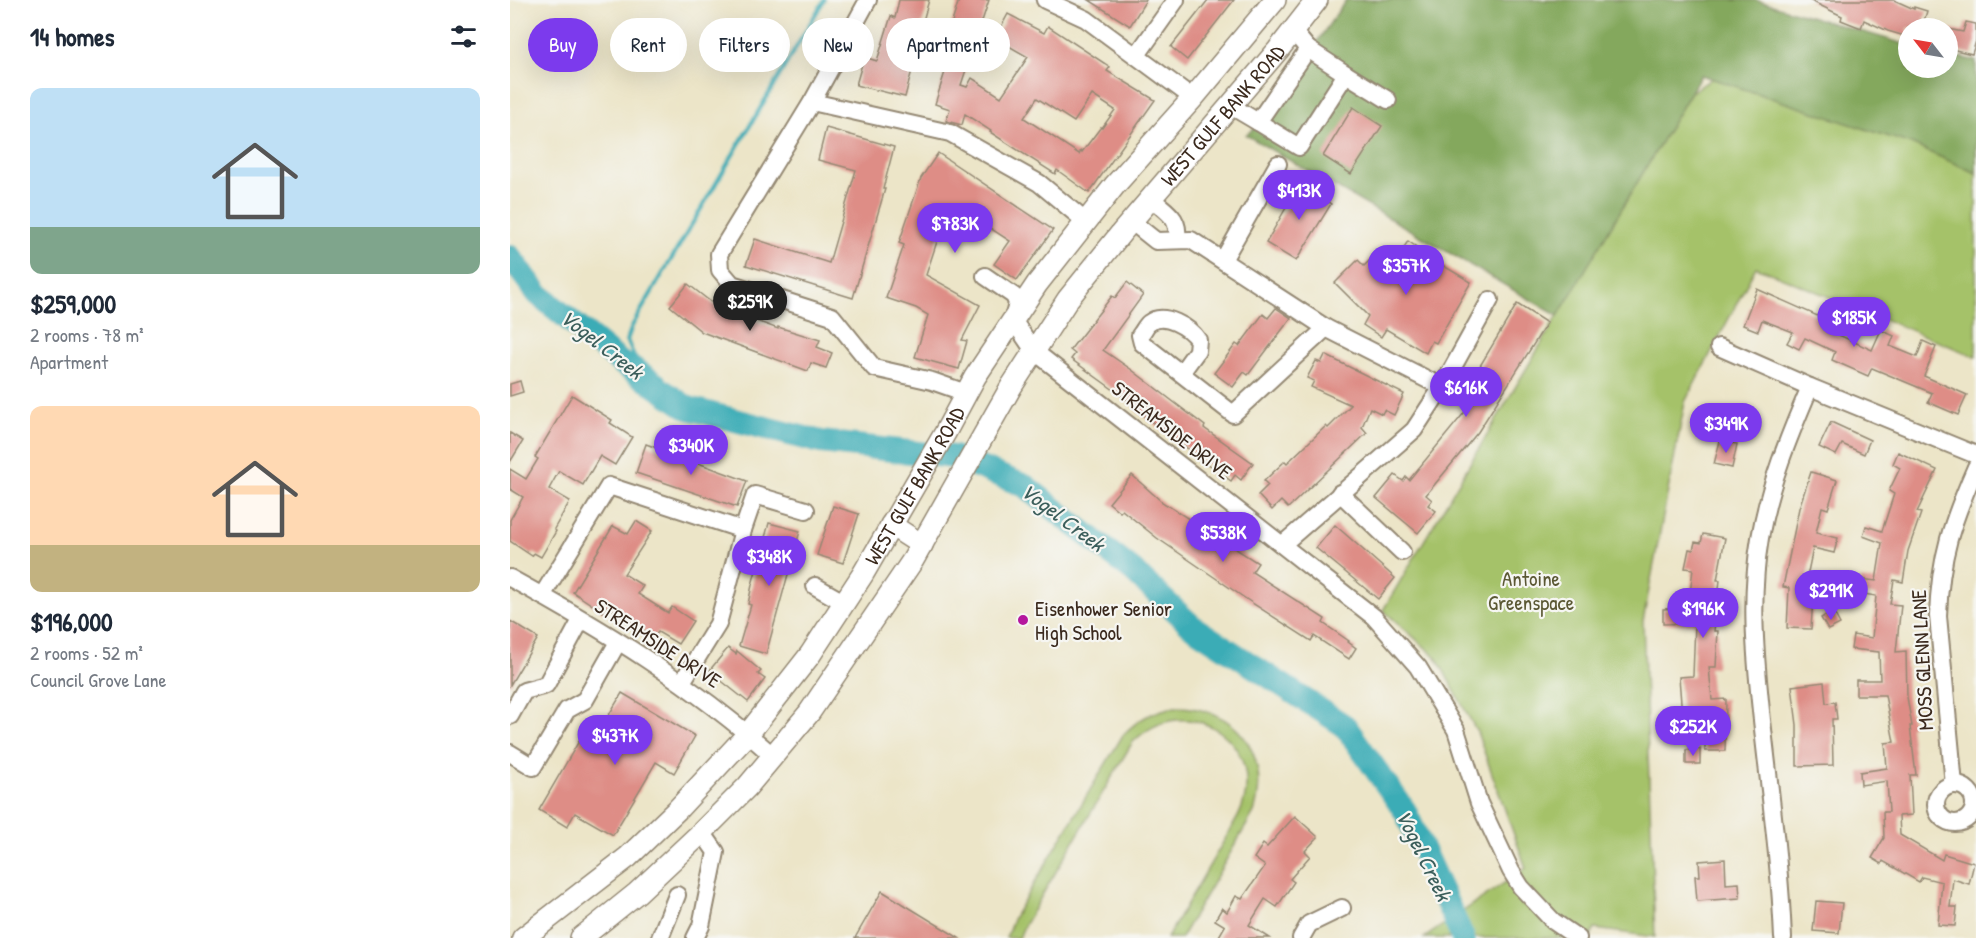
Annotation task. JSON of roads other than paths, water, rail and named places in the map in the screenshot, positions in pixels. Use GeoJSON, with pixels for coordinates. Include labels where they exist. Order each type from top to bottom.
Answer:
{"type":"FeatureCollection","features":[{"type":"Feature","properties":{"kind":"main road","name":"WEST GULF BANK ROAD"},"geometry":{"type":"LineString","coordinates":[[523,938],[628,857],[677,810],[748,734],[810,655],[845,603],[966,393],[1037,284],[1115,184],[1193,98],[1275,0]]}},
{"type":"Feature","properties":{"kind":"main road","name":"WEST GULF BANK ROAD"},"geometry":{"type":"LineString","coordinates":[[581,938],[637,893],[702,832],[747,787],[815,705],[865,634],[922,545],[1034,351],[1068,299],[1317,0]]}},
{"type":"Feature","properties":{"kind":"main road"},"geometry":{"type":"LineString","coordinates":[[1193,98],[1225,113]]}},
{"type":"Feature","properties":{"kind":"main road"},"geometry":{"type":"LineString","coordinates":[[891,525],[922,545]]}},
{"type":"Feature","properties":{"kind":"main road"},"geometry":{"type":"LineString","coordinates":[[597,882],[615,911]]}},
{"type":"Feature","properties":{"kind":"street"},"geometry":{"type":"LineString","coordinates":[[868,0],[812,102],[719,254],[720,270],[732,284],[832,316],[874,368],[932,381],[966,393]]}},
{"type":"Feature","properties":{"kind":"street"},"geometry":{"type":"LineString","coordinates":[[1046,0],[1086,19],[1193,98]]}},
{"type":"Feature","properties":{"kind":"street"},"geometry":{"type":"LineString","coordinates":[[1137,55],[1176,0]]}},
{"type":"Feature","properties":{"kind":"street"},"geometry":{"type":"LineString","coordinates":[[1293,31],[1308,49],[1388,100]]}},
{"type":"Feature","properties":{"kind":"street"},"geometry":{"type":"LineString","coordinates":[[1258,122],[1308,49]]}},
{"type":"Feature","properties":{"kind":"street"},"geometry":{"type":"LineString","coordinates":[[1225,113],[1258,122],[1299,147],[1346,74]]}},
{"type":"Feature","properties":{"kind":"street"},"geometry":{"type":"LineString","coordinates":[[812,102],[950,133],[1039,183],[1085,221]]}},
{"type":"Feature","properties":{"kind":"street"},"geometry":{"type":"LineString","coordinates":[[1223,260],[1278,164]]}},
{"type":"Feature","properties":{"kind":"street"},"geometry":{"type":"LineString","coordinates":[[1151,198],[1175,220],[1178,225],[1177,239]]}},
{"type":"Feature","properties":{"kind":"street"},"geometry":{"type":"LineString","coordinates":[[1131,221],[1156,241],[1191,240],[1326,328],[1442,387]]}},
{"type":"Feature","properties":{"kind":"street"},"geometry":{"type":"LineString","coordinates":[[985,276],[1014,296],[1017,303],[1013,320]]}},
{"type":"Feature","properties":{"kind":"street"},"geometry":{"type":"LineString","coordinates":[[1283,544],[1414,430],[1442,387],[1490,300]]}},
{"type":"Feature","properties":{"kind":"street","name":"STREAMSIDE DRIVE"},"geometry":{"type":"LineString","coordinates":[[1013,320],[1034,351],[1374,617],[1418,667],[1456,730],[1479,803],[1521,887],[1552,921],[1578,938]]}},
{"type":"Feature","properties":{"kind":"street"},"geometry":{"type":"LineString","coordinates":[[1181,373],[1233,414],[1326,328]]}},
{"type":"Feature","properties":{"kind":"street"},"geometry":{"type":"LineString","coordinates":[[1719,347],[1976,455]]}},
{"type":"Feature","properties":{"kind":"street"},"geometry":{"type":"LineString","coordinates":[[1783,938],[1755,654],[1754,600],[1756,568],[1765,509],[1783,453],[1810,387]]}},
{"type":"Feature","properties":{"kind":"street","name":"MOSS GLENN LANE"},"geometry":{"type":"LineString","coordinates":[[1954,784],[1938,616],[1939,590],[1941,569],[1950,532],[1976,467]]}},
{"type":"Feature","properties":{"kind":"street"},"geometry":{"type":"LineString","coordinates":[[542,596],[609,486],[743,530]]}},
{"type":"Feature","properties":{"kind":"street"},"geometry":{"type":"LineString","coordinates":[[1340,493],[1402,552]]}},
{"type":"Feature","properties":{"kind":"street"},"geometry":{"type":"LineString","coordinates":[[682,682],[717,624],[755,495],[806,510]]}},
{"type":"Feature","properties":{"kind":"street","name":"STREAMSIDE DRIVE"},"geometry":{"type":"LineString","coordinates":[[510,578],[682,682],[773,756]]}},
{"type":"Feature","properties":{"kind":"street"},"geometry":{"type":"LineString","coordinates":[[815,586],[845,603]]}},
{"type":"Feature","properties":{"kind":"street"},"geometry":{"type":"LineString","coordinates":[[510,716],[524,691],[546,685],[581,620]]}},
{"type":"Feature","properties":{"kind":"street"},"geometry":{"type":"LineString","coordinates":[[510,753],[532,767],[567,710],[585,700],[618,642]]}},
{"type":"Feature","properties":{"kind":"street"},"geometry":{"type":"LineString","coordinates":[[695,938],[701,926],[716,852],[702,832]]}},
{"type":"Feature","properties":{"kind":"street"},"geometry":{"type":"LineString","coordinates":[[660,938],[677,895]]}},
{"type":"Feature","properties":{"kind":"street"},"geometry":{"type":"LineString","coordinates":[[1301,938],[1309,924],[1342,908]]}},
{"type":"Feature","properties":{"kind":"waterway"},"geometry":{"type":"LineString","coordinates":[[670,396],[663,377],[634,357],[627,340],[632,326],[824,0]]}},
{"type":"Feature","properties":{"kind":"waterway","name":"Vogel Creek"},"geometry":{"type":"LineString","coordinates":[[510,257],[538,294],[620,362],[688,408],[821,442],[954,457],[1025,486],[1133,571],[1193,627],[1345,726],[1405,811],[1463,938]]}},
{"type":"Feature","properties":{"kind":"place","name":"Eisenhower Senior High School"},"geometry":{"type":"Point","coordinates":[1023,620]}},
{"type":"Feature","properties":{"kind":"park label","name":"Antoine Greenspace"},"geometry":{"type":"Point","coordinates":[1531,590]}}]}
